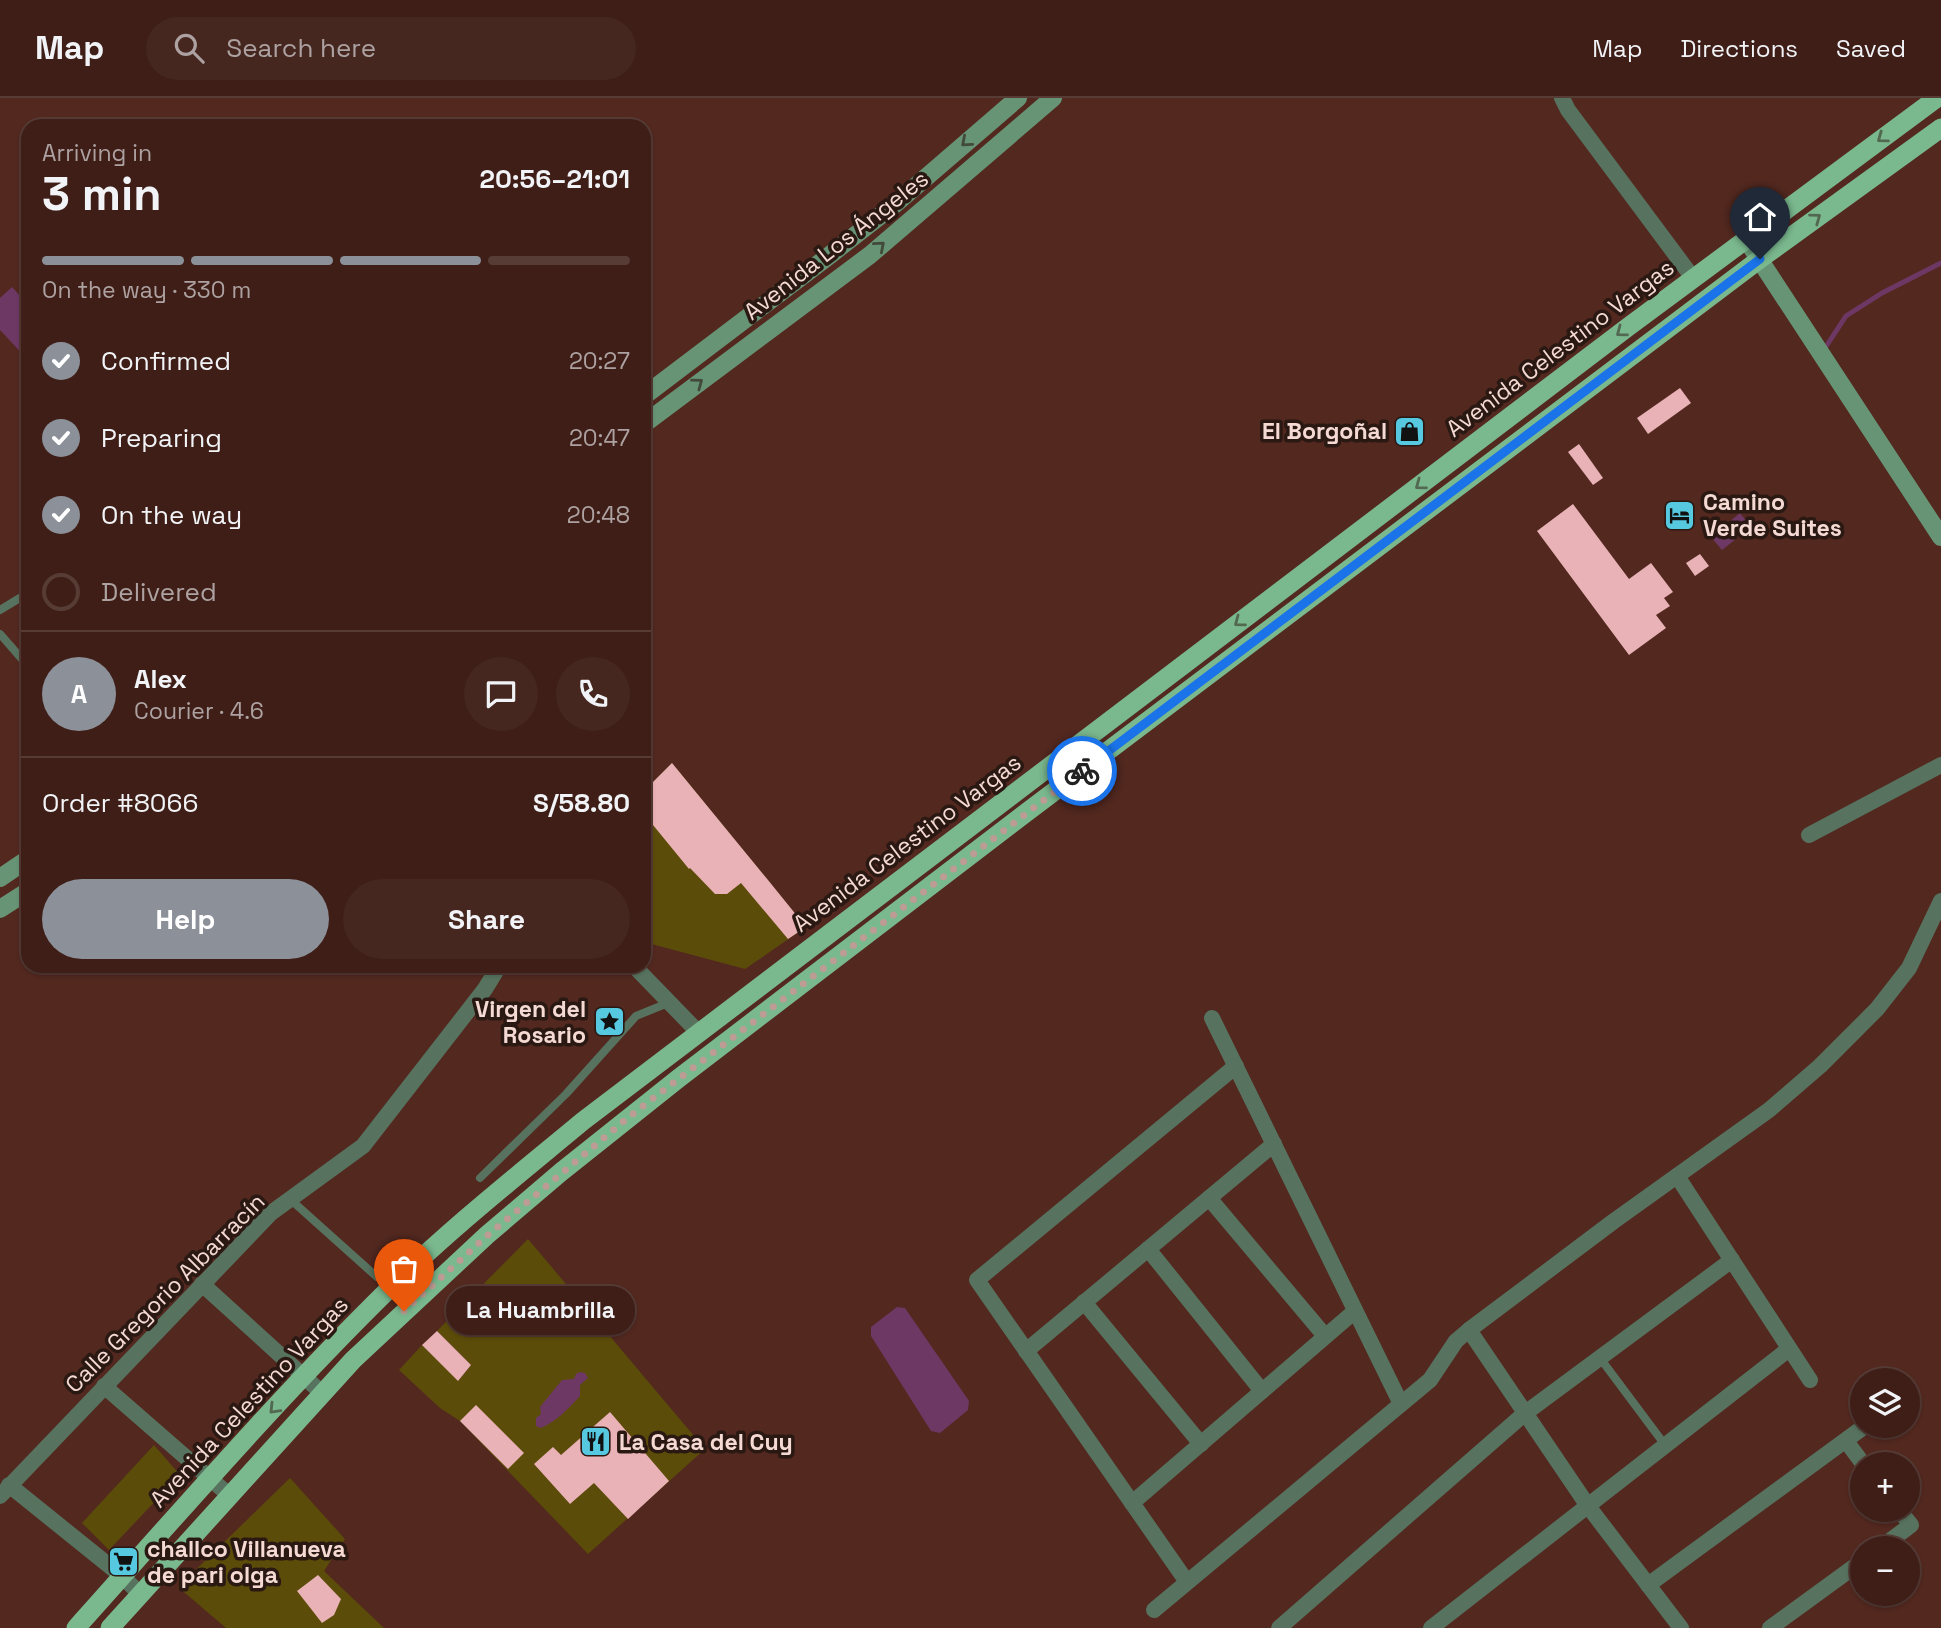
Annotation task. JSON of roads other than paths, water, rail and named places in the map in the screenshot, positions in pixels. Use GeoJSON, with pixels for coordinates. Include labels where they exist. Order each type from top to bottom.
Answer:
{"type":"FeatureCollection","features":[{"type":"Feature","properties":{"kind":"highway","name":"Avenida Celestino Vargas"},"geometry":{"type":"LineString","coordinates":[[76,1628],[209,1478],[391,1287],[462,1222],[583,1121],[1658,304],[1937,98]]}},
{"type":"Feature","properties":{"kind":"highway","name":"Avenida Celestino Vargas"},"geometry":{"type":"LineString","coordinates":[[110,1628],[132,1610],[229,1495],[322,1393],[392,1322],[498,1226],[650,1101],[1668,328],[1941,128]]}},
{"type":"Feature","properties":{"kind":"highway"},"geometry":{"type":"LineString","coordinates":[[1658,304],[1668,328]]}},
{"type":"Feature","properties":{"kind":"highway"},"geometry":{"type":"LineString","coordinates":[[1550,386],[1565,407]]}},
{"type":"Feature","properties":{"kind":"highway"},"geometry":{"type":"LineString","coordinates":[[1445,466],[1460,485]]}},
{"type":"Feature","properties":{"kind":"highway"},"geometry":{"type":"LineString","coordinates":[[1323,559],[1340,576]]}},
{"type":"Feature","properties":{"kind":"highway"},"geometry":{"type":"LineString","coordinates":[[1106,723],[1119,743]]}},
{"type":"Feature","properties":{"kind":"highway"},"geometry":{"type":"LineString","coordinates":[[875,898],[890,918]]}},
{"type":"Feature","properties":{"kind":"highway"},"geometry":{"type":"LineString","coordinates":[[743,999],[759,1019]]}},
{"type":"Feature","properties":{"kind":"main road","name":"Avenida Los Ángeles"},"geometry":{"type":"LineString","coordinates":[[651,391],[862,230],[1018,98]]}},
{"type":"Feature","properties":{"kind":"main road","name":"Avenida Los Ángeles"},"geometry":{"type":"LineString","coordinates":[[651,419],[870,255],[1054,98]]}},
{"type":"Feature","properties":{"kind":"main road"},"geometry":{"type":"LineString","coordinates":[[1746,239],[1941,537]]}},
{"type":"Feature","properties":{"kind":"main road"},"geometry":{"type":"LineString","coordinates":[[0,878],[21,864]]}},
{"type":"Feature","properties":{"kind":"main road"},"geometry":{"type":"LineString","coordinates":[[0,909],[21,896]]}},
{"type":"Feature","properties":{"kind":"street"},"geometry":{"type":"LineString","coordinates":[[1562,98],[1693,278]]}},
{"type":"Feature","properties":{"kind":"street"},"geometry":{"type":"LineString","coordinates":[[1809,835],[1941,765]]}},
{"type":"Feature","properties":{"kind":"street"},"geometry":{"type":"LineString","coordinates":[[1154,1610],[1430,1380],[1456,1341],[1469,1329],[1769,1110],[1820,1066],[1877,1009],[1909,968],[1941,901]]}},
{"type":"Feature","properties":{"kind":"street","name":"Calle Gregorio Albarracín"},"geometry":{"type":"LineString","coordinates":[[5,1491],[271,1213],[363,1146],[495,973]]}},
{"type":"Feature","properties":{"kind":"street"},"geometry":{"type":"LineString","coordinates":[[640,973],[698,1032]]}},
{"type":"Feature","properties":{"kind":"street"},"geometry":{"type":"LineString","coordinates":[[1212,1018],[1401,1404]]}},
{"type":"Feature","properties":{"kind":"street"},"geometry":{"type":"LineString","coordinates":[[1187,1582],[977,1280],[1236,1066]]}},
{"type":"Feature","properties":{"kind":"street"},"geometry":{"type":"LineString","coordinates":[[1026,1351],[1274,1144]]}},
{"type":"Feature","properties":{"kind":"street"},"geometry":{"type":"LineString","coordinates":[[1677,1176],[1810,1380]]}},
{"type":"Feature","properties":{"kind":"street"},"geometry":{"type":"LineString","coordinates":[[1209,1198],[1325,1336]]}},
{"type":"Feature","properties":{"kind":"street"},"geometry":{"type":"LineString","coordinates":[[1148,1249],[1262,1391]]}},
{"type":"Feature","properties":{"kind":"street"},"geometry":{"type":"LineString","coordinates":[[1279,1628],[1524,1414],[1732,1260]]}},
{"type":"Feature","properties":{"kind":"street"},"geometry":{"type":"LineString","coordinates":[[202,1284],[322,1393]]}},
{"type":"Feature","properties":{"kind":"street"},"geometry":{"type":"LineString","coordinates":[[1084,1302],[1200,1444]]}},
{"type":"Feature","properties":{"kind":"street"},"geometry":{"type":"LineString","coordinates":[[1132,1503],[1355,1311]]}},
{"type":"Feature","properties":{"kind":"street"},"geometry":{"type":"LineString","coordinates":[[1469,1329],[1588,1506],[1681,1628]]}},
{"type":"Feature","properties":{"kind":"street"},"geometry":{"type":"LineString","coordinates":[[1431,1628],[1790,1349]]}},
{"type":"Feature","properties":{"kind":"street"},"geometry":{"type":"LineString","coordinates":[[104,1387],[229,1495]]}},
{"type":"Feature","properties":{"kind":"street"},"geometry":{"type":"LineString","coordinates":[[1648,1585],[1850,1438]]}},
{"type":"Feature","properties":{"kind":"street"},"geometry":{"type":"LineString","coordinates":[[1846,1441],[1854,1452]]}},
{"type":"Feature","properties":{"kind":"street"},"geometry":{"type":"LineString","coordinates":[[5,1491],[122,1576],[132,1610]]}},
{"type":"Feature","properties":{"kind":"street"},"geometry":{"type":"LineString","coordinates":[[1896,1536],[1911,1525],[1909,1522]]}},
{"type":"Feature","properties":{"kind":"street"},"geometry":{"type":"LineString","coordinates":[[1770,1628],[1850,1570]]}},
{"type":"Feature","properties":{"kind":"lane"},"geometry":{"type":"LineString","coordinates":[[0,610],[21,597]]}},
{"type":"Feature","properties":{"kind":"lane"},"geometry":{"type":"LineString","coordinates":[[0,634],[21,658]]}},
{"type":"Feature","properties":{"kind":"lane"},"geometry":{"type":"LineString","coordinates":[[480,1178],[566,1094],[636,1016],[668,1003]]}},
{"type":"Feature","properties":{"kind":"lane"},"geometry":{"type":"LineString","coordinates":[[290,1200],[377,1277]]}},
{"type":"Feature","properties":{"kind":"lane"},"geometry":{"type":"LineString","coordinates":[[1600,1358],[1665,1446]]}},
{"type":"Feature","properties":{"kind":"waterway"},"geometry":{"type":"LineString","coordinates":[[1827,345],[1846,316],[1882,293],[1941,263]]}},
{"type":"Feature","properties":{"kind":"place","name":"El Borgoñal"},"geometry":{"type":"Point","coordinates":[1410,431]}},
{"type":"Feature","properties":{"kind":"place","name":"Camino Verde Suites"},"geometry":{"type":"Point","coordinates":[1680,515]}},
{"type":"Feature","properties":{"kind":"place","name":"Virgen del Rosario"},"geometry":{"type":"Point","coordinates":[609,1022]}},
{"type":"Feature","properties":{"kind":"place","name":"La Huambrilla"},"geometry":{"type":"Point","coordinates":[404,1311]}},
{"type":"Feature","properties":{"kind":"place","name":"La Casa del Cuy"},"geometry":{"type":"Point","coordinates":[596,1442]}},
{"type":"Feature","properties":{"kind":"place","name":"challco Villanueva de pari olga"},"geometry":{"type":"Point","coordinates":[124,1562]}}]}
